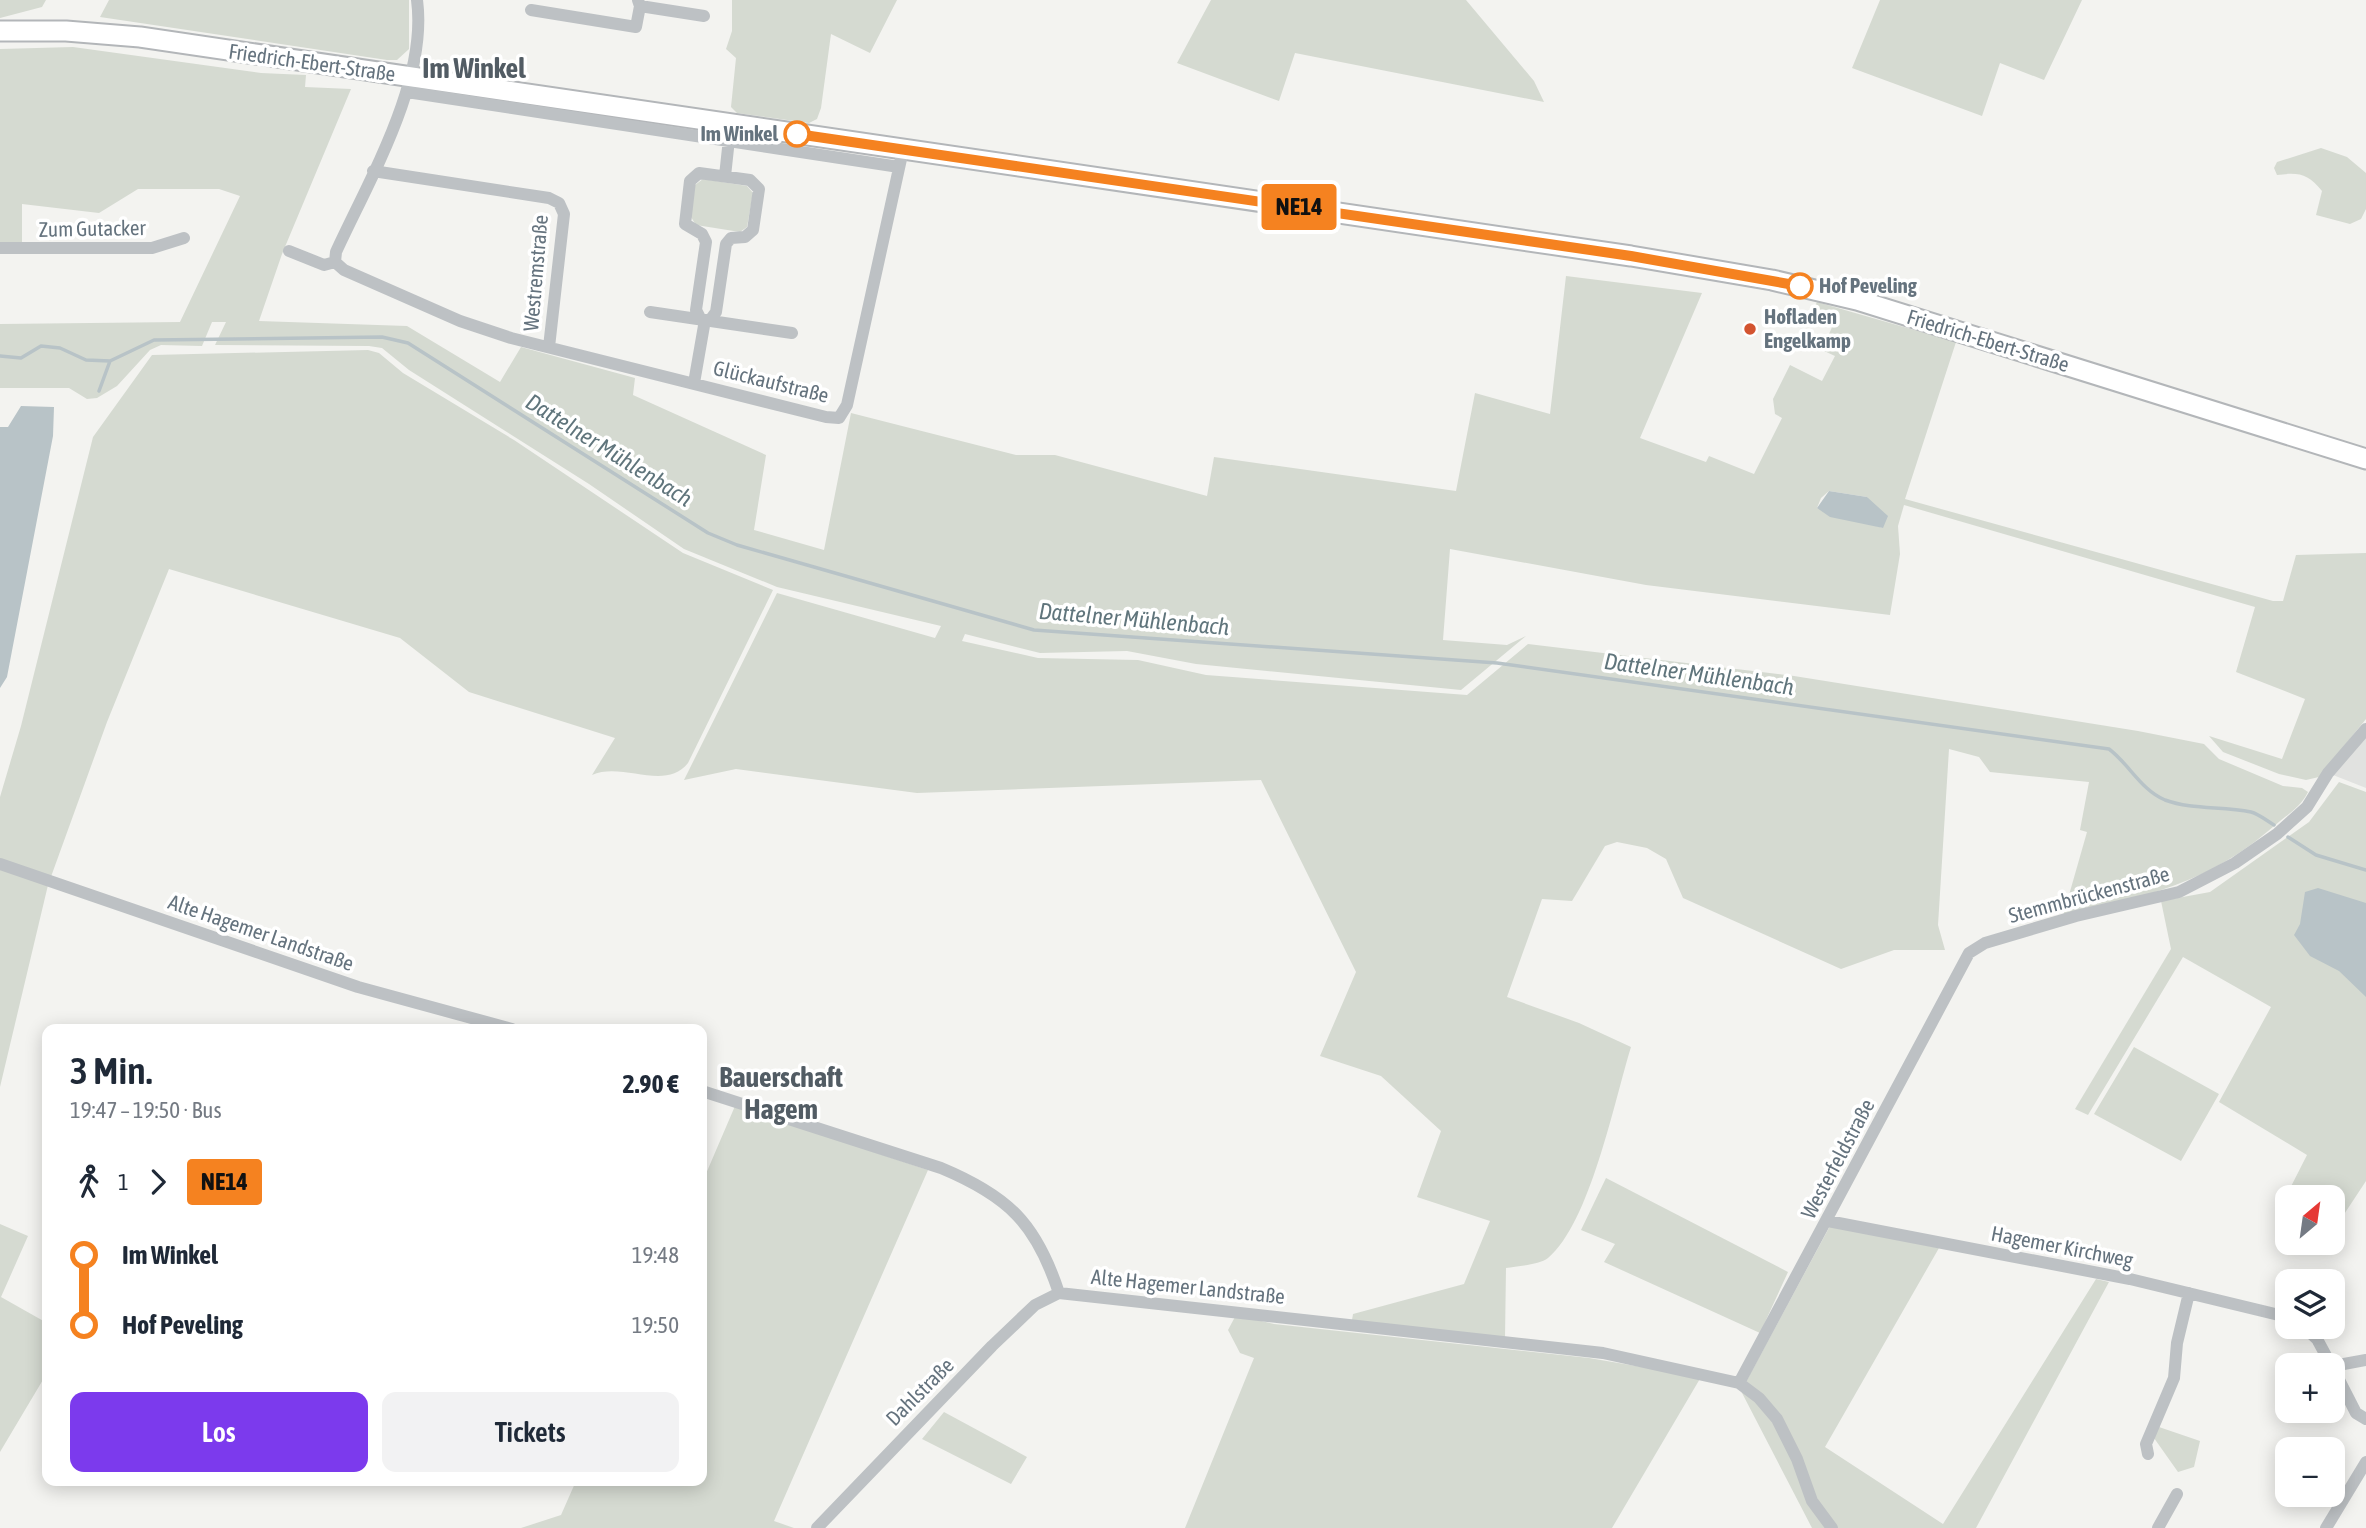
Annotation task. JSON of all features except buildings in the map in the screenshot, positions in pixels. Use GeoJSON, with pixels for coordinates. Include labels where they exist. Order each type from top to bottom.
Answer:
{"type":"FeatureCollection","features":[{"type":"Feature","properties":{"kind":"main road","name":"Friedrich-Ebert-Straße"},"geometry":{"type":"LineString","coordinates":[[0,31],[65,31],[140,37],[409,85],[901,158],[1631,256],[1802,286],[1857,300],[2366,459]]}},
{"type":"Feature","properties":{"kind":"street"},"geometry":{"type":"LineString","coordinates":[[335,262],[336,253],[409,85],[419,36],[417,0]]}},
{"type":"Feature","properties":{"kind":"street"},"geometry":{"type":"LineString","coordinates":[[531,10],[636,27],[639,3],[704,16]]}},
{"type":"Feature","properties":{"kind":"street","name":"Friedrich-Ebert-Straße"},"geometry":{"type":"LineString","coordinates":[[409,85],[729,139],[901,158]]}},
{"type":"Feature","properties":{"kind":"street"},"geometry":{"type":"LineString","coordinates":[[725,176],[729,139]]}},
{"type":"Feature","properties":{"kind":"street","name":"Glückaufstraße"},"geometry":{"type":"LineString","coordinates":[[549,347],[826,417],[839,418],[847,405],[901,158]]}},
{"type":"Feature","properties":{"kind":"street","name":"Westremstraße"},"geometry":{"type":"LineString","coordinates":[[289,251],[324,265],[335,262],[344,270],[460,321],[549,347],[564,214],[559,203],[549,198],[373,171]]}},
{"type":"Feature","properties":{"kind":"street"},"geometry":{"type":"LineString","coordinates":[[694,383],[705,319],[716,312],[726,244],[731,238],[751,234],[759,189],[750,180],[699,173],[690,181],[685,224],[705,239],[696,310],[705,319]]}},
{"type":"Feature","properties":{"kind":"street","name":"Zum Gutacker"},"geometry":{"type":"LineString","coordinates":[[0,248],[152,248],[184,238]]}},
{"type":"Feature","properties":{"kind":"street"},"geometry":{"type":"LineString","coordinates":[[650,312],[792,332]]}},
{"type":"Feature","properties":{"kind":"street","name":"Stemmbrückenstraße"},"geometry":{"type":"LineString","coordinates":[[1969,953],[1984,943],[2076,916],[2179,892],[2235,863],[2277,834],[2307,807],[2328,773],[2366,729]]}},
{"type":"Feature","properties":{"kind":"street","name":"Alte Hagemer Landstraße"},"geometry":{"type":"LineString","coordinates":[[0,863],[358,987],[494,1024]]}},
{"type":"Feature","properties":{"kind":"street","name":"Westerfeldstraße"},"geometry":{"type":"LineString","coordinates":[[1739,1383],[1969,953]]}},
{"type":"Feature","properties":{"kind":"street","name":"Alte Hagemer Landstraße"},"geometry":{"type":"LineString","coordinates":[[707,1093],[941,1168],[976,1182],[1009,1204],[1039,1242],[1059,1293],[1603,1353],[1739,1383]]}},
{"type":"Feature","properties":{"kind":"street","name":"Hagemer Kirchweg"},"geometry":{"type":"LineString","coordinates":[[1828,1221],[2189,1293],[2275,1314]]}},
{"type":"Feature","properties":{"kind":"street","name":"Dahlstraße"},"geometry":{"type":"LineString","coordinates":[[817,1528],[992,1346],[1035,1305],[1059,1293]]}},
{"type":"Feature","properties":{"kind":"street"},"geometry":{"type":"LineString","coordinates":[[2148,1454],[2146,1444],[2174,1378],[2177,1343],[2189,1293]]}},
{"type":"Feature","properties":{"kind":"street"},"geometry":{"type":"LineString","coordinates":[[2345,1364],[2366,1360]]}},
{"type":"Feature","properties":{"kind":"street"},"geometry":{"type":"LineString","coordinates":[[1739,1383],[1759,1398],[1777,1419],[1797,1459],[1812,1501],[1832,1528]]}},
{"type":"Feature","properties":{"kind":"street"},"geometry":{"type":"LineString","coordinates":[[2345,1391],[2356,1413],[2366,1419]]}},
{"type":"Feature","properties":{"kind":"street"},"geometry":{"type":"LineString","coordinates":[[2326,1528],[2366,1462]]}},
{"type":"Feature","properties":{"kind":"street"},"geometry":{"type":"LineString","coordinates":[[2158,1528],[2177,1494]]}},
{"type":"Feature","properties":{"kind":"shaded area"},"geometry":{"type":"Polygon","coordinates":[[[0,0],[46,0],[42,7],[0,18],[0,0]]]}},
{"type":"Feature","properties":{"kind":"shaded area"},"geometry":{"type":"Polygon","coordinates":[[[109,0],[409,0],[409,49],[397,60],[387,60],[100,17],[109,0]]]}},
{"type":"Feature","properties":{"kind":"shaded area"},"geometry":{"type":"Polygon","coordinates":[[[732,0],[897,0],[870,53],[831,34],[821,108],[817,119],[809,123],[737,113],[731,107],[736,58],[726,49],[732,31],[732,0]]]}},
{"type":"Feature","properties":{"kind":"shaded area"},"geometry":{"type":"Polygon","coordinates":[[[1211,0],[1466,0],[1534,81],[1544,102],[1295,53],[1279,101],[1177,63],[1211,0]]]}},
{"type":"Feature","properties":{"kind":"shaded area"},"geometry":{"type":"Polygon","coordinates":[[[1880,0],[2082,0],[2044,80],[2000,63],[1982,116],[1852,68],[1880,0]]]}},
{"type":"Feature","properties":{"kind":"shaded area"},"geometry":{"type":"Polygon","coordinates":[[[73,47],[261,73],[306,75],[305,87],[351,89],[282,254],[259,321],[407,326],[500,382],[521,347],[635,378],[633,395],[766,455],[754,530],[824,550],[851,413],[1016,455],[1055,455],[1207,496],[1214,457],[1456,491],[1475,393],[1550,414],[1566,276],[1702,293],[1640,438],[1706,462],[1709,456],[1754,474],[1782,418],[1775,414],[1773,399],[1790,365],[1822,381],[1835,356],[1822,350],[1836,318],[1812,312],[1817,302],[1956,342],[1905,499],[2273,601],[2283,601],[2296,555],[2366,553],[2366,719],[2319,777],[2306,780],[2279,774],[2223,752],[2209,736],[2282,759],[2305,699],[2236,672],[2255,607],[1904,505],[1898,526],[1900,554],[1890,615],[1646,585],[1450,549],[1443,640],[1507,645],[1526,636],[1461,690],[1196,664],[1127,651],[1040,653],[965,634],[962,641],[1038,658],[1138,660],[1206,675],[1467,695],[1528,644],[1794,676],[2138,731],[2204,744],[2219,759],[2283,786],[2302,788],[2308,792],[2293,810],[2249,846],[2200,875],[2149,894],[2063,916],[2087,832],[2080,830],[2089,782],[1990,772],[1979,757],[1949,749],[1938,925],[1945,950],[1894,950],[1841,969],[1683,898],[1666,859],[1647,848],[1617,842],[1605,846],[1572,901],[1542,899],[1507,997],[1579,1023],[1631,1047],[1599,1160],[1576,1218],[1563,1241],[1548,1258],[1534,1264],[1506,1268],[1505,1338],[1352,1320],[1353,1314],[1464,1284],[1490,1221],[1417,1197],[1441,1131],[1381,1076],[1320,1056],[1356,972],[1261,780],[917,793],[736,769],[684,780],[777,593],[935,638],[941,626],[777,587],[684,549],[589,484],[409,370],[382,348],[215,345],[226,322],[212,322],[202,346],[161,345],[150,350],[117,386],[97,398],[87,399],[69,388],[0,388],[0,324],[180,322],[240,196],[219,189],[138,189],[99,213],[22,204],[22,244],[0,243],[0,49],[73,47]],[[1829,491],[1821,498],[1817,508],[1883,528],[1867,497],[1829,491]]]}},
{"type":"Feature","properties":{"kind":"shaded area"},"geometry":{"type":"Polygon","coordinates":[[[2321,148],[2347,157],[2366,173],[2366,209],[2361,219],[2350,224],[2316,215],[2322,191],[2317,185],[2302,176],[2277,175],[2274,168],[2277,162],[2321,148]]]}},
{"type":"Feature","properties":{"kind":"shaded area"},"geometry":{"type":"Polygon","coordinates":[[[703,179],[747,186],[753,193],[747,227],[740,232],[696,225],[691,217],[695,185],[703,179]]]}},
{"type":"Feature","properties":{"kind":"shaded area"},"geometry":{"type":"Polygon","coordinates":[[[368,350],[379,353],[403,373],[514,440],[683,553],[773,590],[688,763],[679,771],[668,775],[616,771],[592,775],[615,738],[469,692],[400,638],[169,569],[107,722],[48,885],[0,1087],[0,797],[21,726],[93,437],[152,355],[368,350]]]}},
{"type":"Feature","properties":{"kind":"shaded area"},"geometry":{"type":"Polygon","coordinates":[[[21,406],[54,407],[53,436],[7,677],[0,688],[0,427],[8,427],[21,406]]]}},
{"type":"Feature","properties":{"kind":"shaded area"},"geometry":{"type":"Polygon","coordinates":[[[1829,491],[1867,497],[1888,516],[1883,528],[1830,517],[1817,508],[1829,491]]]}},
{"type":"Feature","properties":{"kind":"shaded area"},"geometry":{"type":"Polygon","coordinates":[[[2366,729],[2366,788],[2328,773],[2366,729]]]}},
{"type":"Feature","properties":{"kind":"shaded area"},"geometry":{"type":"Polygon","coordinates":[[[2339,782],[2366,792],[2366,1181],[2345,1213],[2345,1185],[2292,1185],[2307,1155],[2219,1102],[2271,1007],[2183,957],[2088,1115],[2075,1109],[2171,949],[2161,901],[2210,892],[2309,822],[2339,782]]]}},
{"type":"Feature","properties":{"kind":"shaded area"},"geometry":{"type":"Polygon","coordinates":[[[2318,888],[2366,903],[2366,997],[2339,971],[2310,956],[2294,935],[2300,924],[2305,892],[2318,888]]]}},
{"type":"Feature","properties":{"kind":"shaded area"},"geometry":{"type":"Polygon","coordinates":[[[2134,1047],[2219,1094],[2181,1161],[2094,1114],[2134,1047]]]}},
{"type":"Feature","properties":{"kind":"shaded area"},"geometry":{"type":"Polygon","coordinates":[[[735,1106],[928,1170],[774,1521],[794,1528],[521,1528],[561,1515],[574,1486],[707,1486],[707,1171],[735,1106]]]}},
{"type":"Feature","properties":{"kind":"shaded area"},"geometry":{"type":"Polygon","coordinates":[[[1606,1178],[1788,1272],[1760,1333],[1604,1262],[1615,1244],[1581,1230],[1606,1178]]]}},
{"type":"Feature","properties":{"kind":"shaded area"},"geometry":{"type":"Polygon","coordinates":[[[0,1224],[28,1236],[1,1297],[42,1320],[42,1381],[0,1452],[0,1224]]]}},
{"type":"Feature","properties":{"kind":"shaded area"},"geometry":{"type":"Polygon","coordinates":[[[1830,1226],[1939,1248],[1825,1447],[1943,1524],[2096,1279],[2109,1282],[1976,1528],[1812,1528],[1741,1391],[1830,1226]]]}},
{"type":"Feature","properties":{"kind":"shaded area"},"geometry":{"type":"Polygon","coordinates":[[[1236,1315],[1274,1324],[1589,1358],[1701,1377],[1612,1528],[1185,1528],[1254,1358],[1240,1353],[1228,1330],[1236,1315]]]}},
{"type":"Feature","properties":{"kind":"shaded area"},"geometry":{"type":"Polygon","coordinates":[[[944,1412],[1027,1457],[1011,1484],[922,1439],[944,1412]]]}},
{"type":"Feature","properties":{"kind":"shaded area"},"geometry":{"type":"Polygon","coordinates":[[[2159,1427],[2200,1441],[2194,1467],[2178,1472],[2154,1438],[2159,1427]]]}},
{"type":"Feature","properties":{"kind":"waterway","name":"Dattelner Mühlenbach"},"geometry":{"type":"LineString","coordinates":[[0,356],[21,358],[41,346],[60,348],[86,360],[110,361],[154,340],[382,337],[408,343],[708,533],[737,545],[1034,630],[1497,663],[2109,749],[2149,790],[2165,800],[2251,812],[2274,825]]}},
{"type":"Feature","properties":{"kind":"waterway"},"geometry":{"type":"LineString","coordinates":[[99,391],[110,361]]}},
{"type":"Feature","properties":{"kind":"waterway","name":"Dattelner Mühlenbach"},"geometry":{"type":"LineString","coordinates":[[2288,837],[2316,855],[2366,870]]}},
{"type":"Feature","properties":{"kind":"bus line","name":"NE14"},"geometry":{"type":"LineString","coordinates":[[797,134],[1631,256],[1800,286]]}},
{"type":"Feature","properties":{"kind":"place","name":"Im Winkel"},"geometry":{"type":"Point","coordinates":[797,134]}},
{"type":"Feature","properties":{"kind":"place","name":"Hof Peveling"},"geometry":{"type":"Point","coordinates":[1800,286]}},
{"type":"Feature","properties":{"kind":"place","name":"Hofladen Engelkamp"},"geometry":{"type":"Point","coordinates":[1750,329]}},
{"type":"Feature","properties":{"kind":"district","name":"Im Winkel"},"geometry":{"type":"Point","coordinates":[474,68]}},
{"type":"Feature","properties":{"kind":"district","name":"Bauerschaft Hagem"},"geometry":{"type":"Point","coordinates":[781,1093]}}]}
